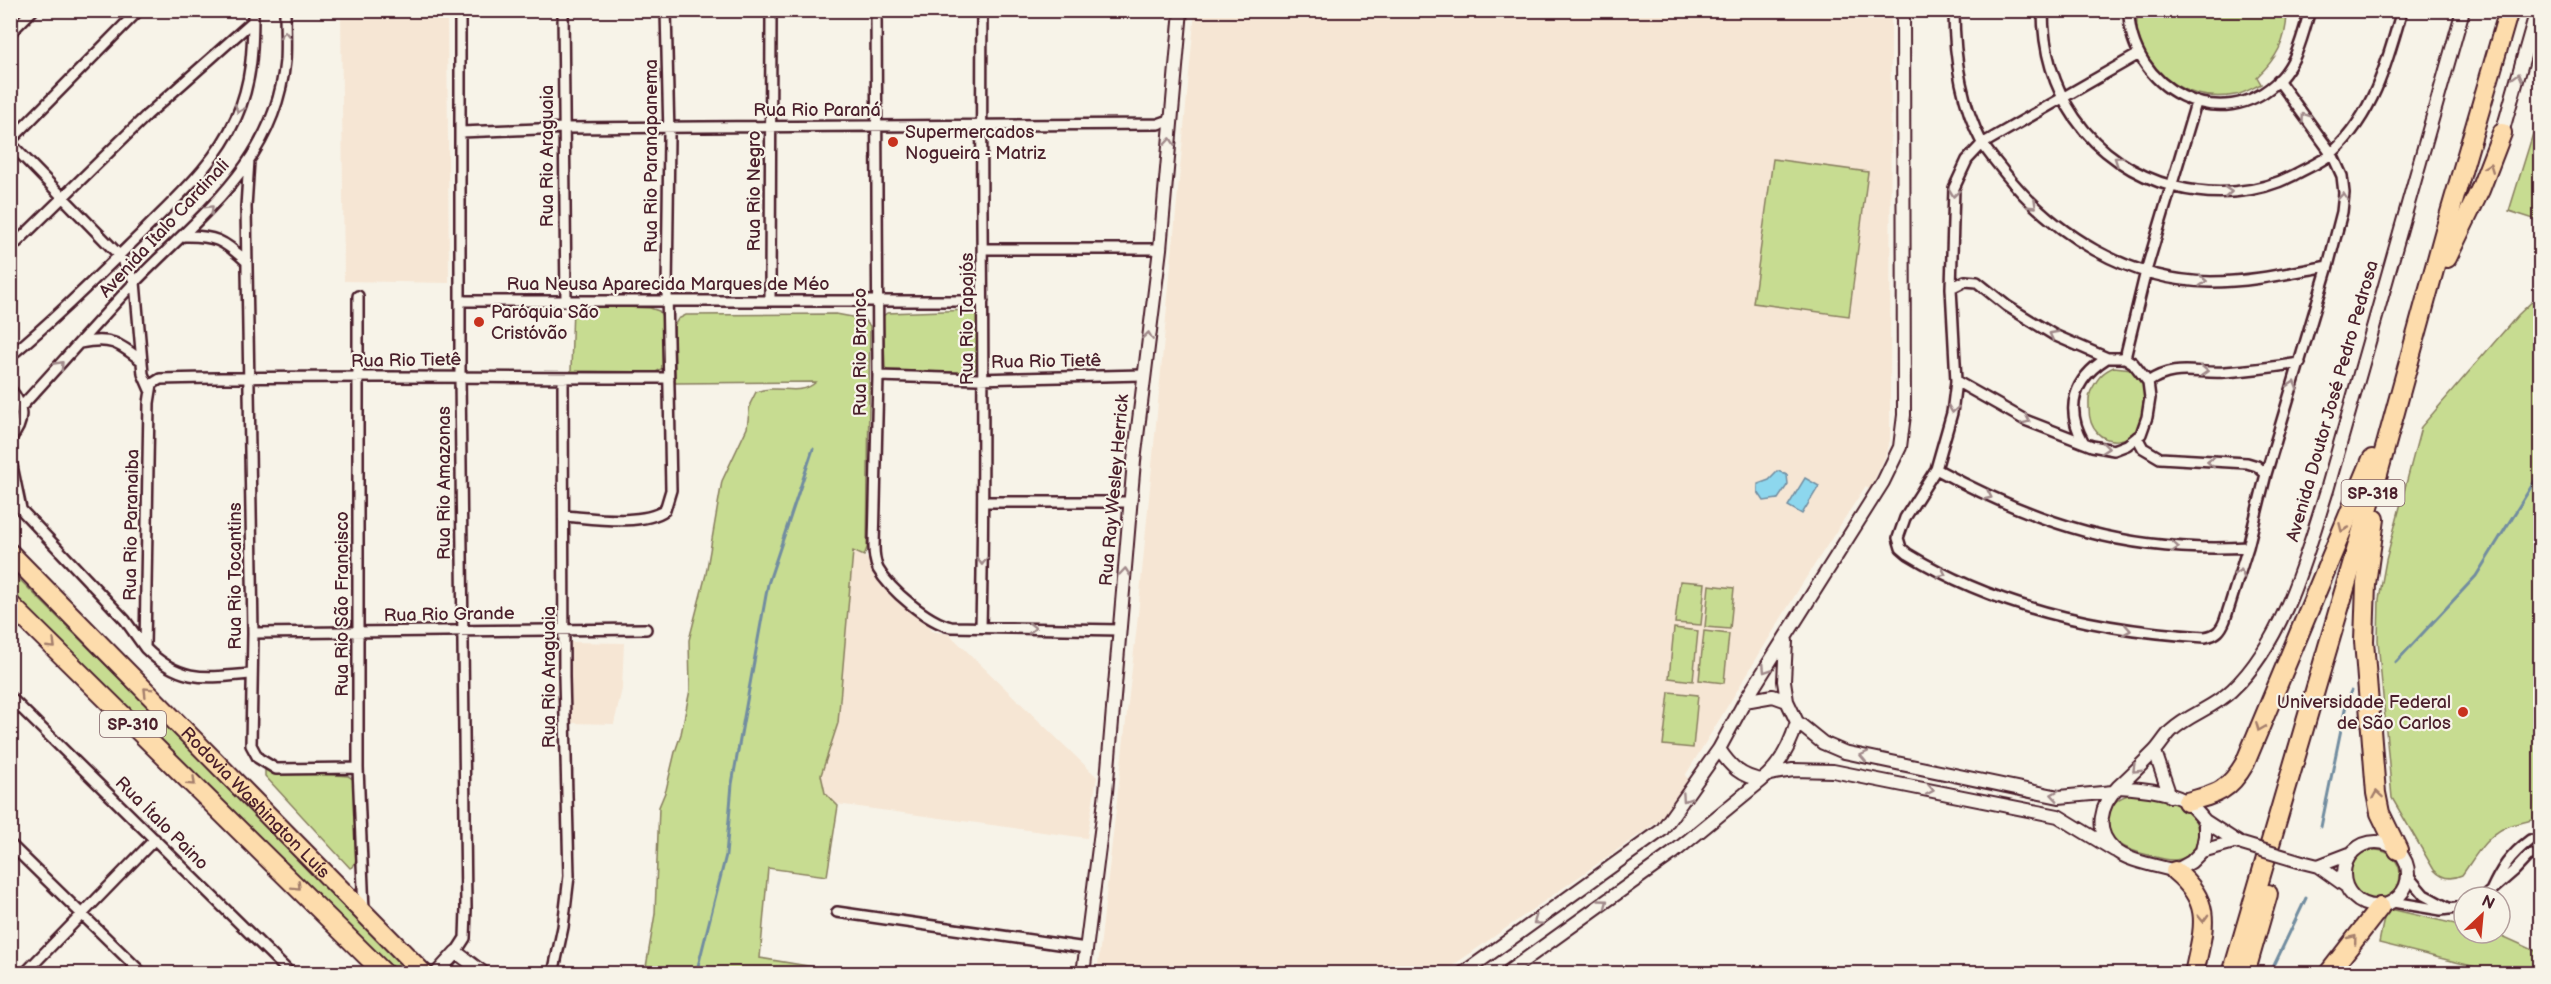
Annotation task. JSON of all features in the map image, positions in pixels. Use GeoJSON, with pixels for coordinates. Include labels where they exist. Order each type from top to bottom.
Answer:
{"type":"FeatureCollection","features":[{"type":"Feature","properties":{"kind":"highway","name":"SP-318"},"geometry":{"type":"LineString","coordinates":[[2232,974],[2509,10]]}},
{"type":"Feature","properties":{"kind":"highway","name":"SP-318"},"geometry":{"type":"LineString","coordinates":[[2245,974],[2447,258],[2520,10]]}},
{"type":"Feature","properties":{"kind":"highway"},"geometry":{"type":"LineString","coordinates":[[2447,258],[2480,190],[2502,133]]}},
{"type":"Feature","properties":{"kind":"highway"},"geometry":{"type":"LineString","coordinates":[[2187,802],[2224,790],[2235,781],[2245,763],[2399,397]]}},
{"type":"Feature","properties":{"kind":"highway"},"geometry":{"type":"LineString","coordinates":[[2375,519],[2366,584],[2364,641],[2376,793],[2380,813],[2398,850]]}},
{"type":"Feature","properties":{"kind":"highway","name":"Rodovia Washington Luís"},"geometry":{"type":"LineString","coordinates":[[10,553],[364,913],[427,972]]}},
{"type":"Feature","properties":{"kind":"highway","name":"Rodovia Washington Luís"},"geometry":{"type":"LineString","coordinates":[[10,604],[385,974]]}},
{"type":"Feature","properties":{"kind":"highway"},"geometry":{"type":"LineString","coordinates":[[2175,871],[2190,884],[2202,905],[2203,930],[2194,974]]}},
{"type":"Feature","properties":{"kind":"highway"},"geometry":{"type":"LineString","coordinates":[[2328,974],[2386,904]]}},
{"type":"Feature","properties":{"kind":"street"},"geometry":{"type":"LineString","coordinates":[[10,33],[33,10]]}},
{"type":"Feature","properties":{"kind":"street"},"geometry":{"type":"LineString","coordinates":[[135,282],[119,255],[10,142],[139,10]]}},
{"type":"Feature","properties":{"kind":"street","name":"Avenida Italo Cardinali"},"geometry":{"type":"LineString","coordinates":[[21,407],[135,282],[220,199],[249,160],[269,121],[282,78],[285,60],[285,10]]}},
{"type":"Feature","properties":{"kind":"street","name":"Rua Rio Amazonas"},"geometry":{"type":"LineString","coordinates":[[456,952],[465,938],[466,909],[460,376],[460,10]]}},
{"type":"Feature","properties":{"kind":"street","name":"Rua Rio Araguaia"},"geometry":{"type":"LineString","coordinates":[[563,10],[566,301]]}},
{"type":"Feature","properties":{"kind":"street","name":"Rua Rio Paranapanema"},"geometry":{"type":"LineString","coordinates":[[566,516],[630,519],[653,517],[665,510],[671,490],[666,10]]}},
{"type":"Feature","properties":{"kind":"street","name":"Rua Rio Negro"},"geometry":{"type":"LineString","coordinates":[[770,300],[771,10]]}},
{"type":"Feature","properties":{"kind":"street","name":"Rua Rio Branco"},"geometry":{"type":"LineString","coordinates":[[876,10],[878,376],[874,546],[879,569],[897,592],[938,625],[981,627]]}},
{"type":"Feature","properties":{"kind":"street","name":"Rua Rio Tapajós"},"geometry":{"type":"LineString","coordinates":[[981,627],[984,378],[982,10]]}},
{"type":"Feature","properties":{"kind":"street","name":"Rua Ray Wesley Herrick"},"geometry":{"type":"LineString","coordinates":[[1083,974],[1106,792],[1130,502],[1143,375],[1160,249],[1181,10]]}},
{"type":"Feature","properties":{"kind":"street"},"geometry":{"type":"LineString","coordinates":[[1462,974],[1662,830],[1719,749],[1745,701],[1883,482],[1900,447],[1904,415],[1903,10]]}},
{"type":"Feature","properties":{"kind":"street"},"geometry":{"type":"LineString","coordinates":[[1954,10],[1957,62],[1964,94],[1983,144],[2023,196],[2054,224],[2090,249],[2146,271],[2178,279],[2210,282],[2246,280],[2328,266]]}},
{"type":"Feature","properties":{"kind":"street"},"geometry":{"type":"LineString","coordinates":[[2043,10],[2045,51],[2062,96],[2074,118],[2091,138],[2129,168],[2170,186],[2210,193],[2257,189],[2281,182],[2332,154],[2360,122],[2371,104],[2382,79],[2402,10]]}},
{"type":"Feature","properties":{"kind":"street"},"geometry":{"type":"LineString","coordinates":[[2129,10],[2133,40],[2149,70],[2166,87],[2196,103],[2218,105],[2247,101],[2278,80],[2293,60],[2309,12]]}},
{"type":"Feature","properties":{"kind":"street","name":"Avenida Doutor José Pedro Pedrosa"},"geometry":{"type":"LineString","coordinates":[[2115,790],[2155,752],[2171,731],[2216,704],[2251,669],[2267,645],[2300,571],[2327,490],[2463,10]]}},
{"type":"Feature","properties":{"kind":"street"},"geometry":{"type":"LineString","coordinates":[[2502,133],[2537,10]]}},
{"type":"Feature","properties":{"kind":"street"},"geometry":{"type":"LineString","coordinates":[[10,249],[253,16]]}},
{"type":"Feature","properties":{"kind":"street","name":"Avenida Italo Cardinali"},"geometry":{"type":"LineString","coordinates":[[10,356],[48,325],[196,178],[230,131],[251,72],[253,16]]}},
{"type":"Feature","properties":{"kind":"street"},"geometry":{"type":"LineString","coordinates":[[2139,54],[2062,96],[1983,144],[1967,160],[1959,174],[1954,188],[1951,288],[1956,381],[1948,434],[1936,469],[1900,528],[1898,538],[1902,548],[1930,567],[1974,588],[2029,608],[2090,624],[2151,634],[2214,636],[2222,628],[2225,620],[2328,266],[2342,212],[2344,193],[2342,176],[2332,154],[2278,80]]}},
{"type":"Feature","properties":{"kind":"street"},"geometry":{"type":"LineString","coordinates":[[2125,358],[2146,271],[2196,103]]}},
{"type":"Feature","properties":{"kind":"street","name":"Rua Rio Paraná"},"geometry":{"type":"LineString","coordinates":[[461,132],[564,128],[1158,124],[1172,119]]}},
{"type":"Feature","properties":{"kind":"street","name":"Rua Rio Tocantins"},"geometry":{"type":"LineString","coordinates":[[249,160],[246,207],[253,633],[251,745],[258,758],[270,767],[295,770],[358,768]]}},
{"type":"Feature","properties":{"kind":"street"},"geometry":{"type":"LineString","coordinates":[[182,236],[204,235],[220,240],[247,262]]}},
{"type":"Feature","properties":{"kind":"street"},"geometry":{"type":"LineString","coordinates":[[984,249],[1160,249]]}},
{"type":"Feature","properties":{"kind":"street"},"geometry":{"type":"LineString","coordinates":[[1951,288],[1965,280],[1977,282],[2032,322],[2073,345],[2107,358],[2125,358],[2133,363],[2148,382],[2150,398],[2148,417],[2137,437],[2127,445],[2114,450],[2084,443],[2025,420],[1956,381]]}},
{"type":"Feature","properties":{"kind":"street","name":"Rua Rio Paranaiba"},"geometry":{"type":"LineString","coordinates":[[135,282],[142,374],[150,390],[145,648]]}},
{"type":"Feature","properties":{"kind":"street","name":"Rua Rio São Francisco"},"geometry":{"type":"LineString","coordinates":[[358,296],[358,768],[364,913]]}},
{"type":"Feature","properties":{"kind":"street","name":"Rua Neusa Aparecida Marques de Méo"},"geometry":{"type":"LineString","coordinates":[[461,301],[983,301]]}},
{"type":"Feature","properties":{"kind":"street"},"geometry":{"type":"LineString","coordinates":[[80,343],[112,340],[142,361]]}},
{"type":"Feature","properties":{"kind":"street"},"geometry":{"type":"LineString","coordinates":[[2084,443],[2072,419],[2074,399],[2086,376],[2097,364],[2107,358]]}},
{"type":"Feature","properties":{"kind":"street"},"geometry":{"type":"LineString","coordinates":[[2148,382],[2162,373],[2175,370],[2222,372],[2300,363]]}},
{"type":"Feature","properties":{"kind":"street","name":"Rua Rio Tietê"},"geometry":{"type":"LineString","coordinates":[[878,376],[984,378],[1143,375]]}},
{"type":"Feature","properties":{"kind":"street","name":"Rua Rio Tietê"},"geometry":{"type":"LineString","coordinates":[[150,390],[152,384],[160,379],[460,376],[669,378]]}},
{"type":"Feature","properties":{"kind":"street","name":"Rua Rio Araguaia"},"geometry":{"type":"LineString","coordinates":[[553,974],[565,919],[569,876],[564,629],[566,516],[564,378]]}},
{"type":"Feature","properties":{"kind":"street"},"geometry":{"type":"LineString","coordinates":[[10,389],[21,407],[20,422],[10,439]]}},
{"type":"Feature","properties":{"kind":"street"},"geometry":{"type":"LineString","coordinates":[[2137,437],[2143,448],[2160,458],[2179,461],[2247,463],[2257,466],[2266,474]]}},
{"type":"Feature","properties":{"kind":"street"},"geometry":{"type":"LineString","coordinates":[[10,456],[22,511]]}},
{"type":"Feature","properties":{"kind":"street"},"geometry":{"type":"LineString","coordinates":[[1936,469],[2013,508],[2066,527],[2122,540],[2168,546],[2207,549],[2248,547]]}},
{"type":"Feature","properties":{"kind":"street"},"geometry":{"type":"LineString","coordinates":[[10,498],[125,620],[145,648],[165,667],[180,674],[199,678],[251,674]]}},
{"type":"Feature","properties":{"kind":"street"},"geometry":{"type":"LineString","coordinates":[[983,502],[1130,502]]}},
{"type":"Feature","properties":{"kind":"street"},"geometry":{"type":"LineString","coordinates":[[981,627],[1120,630]]}},
{"type":"Feature","properties":{"kind":"street","name":"Rua Rio Grande"},"geometry":{"type":"LineString","coordinates":[[253,633],[646,629]]}},
{"type":"Feature","properties":{"kind":"street"},"geometry":{"type":"LineString","coordinates":[[1787,637],[1784,681],[1787,701],[1797,722],[1823,743],[1844,752],[2059,796],[2139,788],[2170,796],[2187,802],[2205,821],[2238,843],[2318,866],[2346,886],[2360,902],[2369,906],[2386,904],[2450,909]]}},
{"type":"Feature","properties":{"kind":"street"},"geometry":{"type":"LineString","coordinates":[[1745,701],[1773,696],[1787,701]]}},
{"type":"Feature","properties":{"kind":"street","name":"Rua Ítalo Paino"},"geometry":{"type":"LineString","coordinates":[[10,697],[291,974]]}},
{"type":"Feature","properties":{"kind":"street"},"geometry":{"type":"LineString","coordinates":[[1505,974],[1673,853],[1765,777],[1793,737],[1797,722]]}},
{"type":"Feature","properties":{"kind":"street"},"geometry":{"type":"LineString","coordinates":[[1719,749],[1730,765],[1751,778],[1793,770],[1833,771],[2058,816],[2114,850],[2138,861],[2175,871],[2191,862],[2202,851],[2238,843]]}},
{"type":"Feature","properties":{"kind":"street"},"geometry":{"type":"LineString","coordinates":[[2155,752],[2170,796]]}},
{"type":"Feature","properties":{"kind":"street"},"geometry":{"type":"LineString","coordinates":[[2114,850],[2102,832],[2100,819],[2115,790]]}},
{"type":"Feature","properties":{"kind":"street"},"geometry":{"type":"LineString","coordinates":[[2202,851],[2205,821]]}},
{"type":"Feature","properties":{"kind":"street"},"geometry":{"type":"LineString","coordinates":[[24,974],[155,840]]}},
{"type":"Feature","properties":{"kind":"street"},"geometry":{"type":"LineString","coordinates":[[2318,866],[2352,853],[2369,843],[2379,842],[2398,850],[2405,862],[2408,876],[2406,889],[2400,897],[2386,904]]}},
{"type":"Feature","properties":{"kind":"street"},"geometry":{"type":"LineString","coordinates":[[2527,842],[2530,855],[2488,894],[2500,870],[2512,854],[2527,842]]}},
{"type":"Feature","properties":{"kind":"street"},"geometry":{"type":"LineString","coordinates":[[10,843],[143,974]]}},
{"type":"Feature","properties":{"kind":"street"},"geometry":{"type":"LineString","coordinates":[[2346,886],[2344,869],[2352,853]]}},
{"type":"Feature","properties":{"kind":"street"},"geometry":{"type":"LineString","coordinates":[[2408,876],[2424,895],[2450,909]]}},
{"type":"Feature","properties":{"kind":"street"},"geometry":{"type":"LineString","coordinates":[[837,912],[1086,948]]}},
{"type":"Feature","properties":{"kind":"street"},"geometry":{"type":"LineString","coordinates":[[427,972],[456,952],[485,974]]}},
{"type":"Feature","properties":{"kind":"shaded area"},"geometry":{"type":"Polygon","coordinates":[[[341,11],[447,11],[449,283],[344,281],[341,11]]]}},
{"type":"Feature","properties":{"kind":"shaded area"},"geometry":{"type":"Polygon","coordinates":[[[1195,11],[1891,11],[1890,440],[1885,457],[1870,489],[1865,487],[1802,584],[1685,776],[1691,780],[1660,820],[1442,973],[1097,974],[1137,625],[1195,11]]]}},
{"type":"Feature","properties":{"kind":"shaded area"},"geometry":{"type":"Polygon","coordinates":[[[853,550],[871,561],[927,621],[931,631],[949,634],[1097,777],[1087,838],[837,804],[828,797],[822,785],[821,775],[838,723],[853,550]]]}},
{"type":"Feature","properties":{"kind":"shaded area"},"geometry":{"type":"Polygon","coordinates":[[[571,642],[624,643],[622,689],[614,724],[569,723],[571,642]]]}},
{"type":"Feature","properties":{"kind":"green space"},"geometry":{"type":"Polygon","coordinates":[[[2137,11],[2295,11],[2295,14],[2287,14],[2285,33],[2279,48],[2270,63],[2257,77],[2261,84],[2238,94],[2219,96],[2188,91],[2161,75],[2143,50],[2137,31],[2137,11]]]}},
{"type":"Feature","properties":{"kind":"green space"},"geometry":{"type":"Polygon","coordinates":[[[2540,111],[2540,221],[2509,211],[2540,111]]]}},
{"type":"Feature","properties":{"kind":"green space"},"geometry":{"type":"Polygon","coordinates":[[[1773,159],[1868,172],[1849,316],[1753,303],[1773,159]]]}},
{"type":"Feature","properties":{"kind":"green space","name":"Universidade Federal de São Carlos"},"geometry":{"type":"Polygon","coordinates":[[[2540,294],[2540,815],[2533,820],[2510,825],[2499,831],[2481,848],[2462,875],[2447,878],[2434,870],[2392,798],[2378,640],[2379,599],[2386,560],[2421,427],[2518,315],[2540,294]]]}},
{"type":"Feature","properties":{"kind":"green space"},"geometry":{"type":"Polygon","coordinates":[[[573,305],[650,308],[659,311],[664,319],[663,368],[656,372],[571,371],[573,305]]]}},
{"type":"Feature","properties":{"kind":"green space"},"geometry":{"type":"Polygon","coordinates":[[[972,310],[977,316],[976,368],[973,373],[887,370],[883,316],[887,313],[972,310]]]}},
{"type":"Feature","properties":{"kind":"green space"},"geometry":{"type":"Polygon","coordinates":[[[836,314],[863,319],[870,326],[867,548],[864,556],[853,551],[838,723],[821,775],[825,793],[838,806],[827,876],[768,868],[760,958],[850,973],[770,973],[767,969],[754,968],[748,973],[645,973],[655,914],[659,807],[681,734],[690,690],[689,640],[706,574],[722,481],[747,428],[750,404],[756,392],[772,389],[803,389],[816,382],[675,383],[674,326],[678,319],[686,315],[836,314]]]}},
{"type":"Feature","properties":{"kind":"green space"},"geometry":{"type":"Polygon","coordinates":[[[2114,367],[2132,369],[2145,380],[2147,401],[2144,421],[2137,431],[2117,440],[2106,439],[2097,433],[2091,422],[2089,407],[2090,393],[2096,382],[2103,373],[2114,367]]]}},
{"type":"Feature","properties":{"kind":"green space"},"geometry":{"type":"Polygon","coordinates":[[[10,570],[416,973],[392,973],[11,599],[10,570]]]}},
{"type":"Feature","properties":{"kind":"green space"},"geometry":{"type":"Polygon","coordinates":[[[1680,581],[1705,583],[1701,625],[1675,623],[1680,581]]]}},
{"type":"Feature","properties":{"kind":"green space"},"geometry":{"type":"Polygon","coordinates":[[[1709,585],[1734,588],[1730,629],[1705,627],[1709,585]]]}},
{"type":"Feature","properties":{"kind":"green space"},"geometry":{"type":"Polygon","coordinates":[[[1674,628],[1698,631],[1693,681],[1669,678],[1674,628]]]}},
{"type":"Feature","properties":{"kind":"green space"},"geometry":{"type":"Polygon","coordinates":[[[1704,631],[1729,634],[1724,683],[1699,680],[1704,631]]]}},
{"type":"Feature","properties":{"kind":"green space"},"geometry":{"type":"Polygon","coordinates":[[[1669,692],[1698,695],[1693,748],[1663,745],[1669,692]]]}},
{"type":"Feature","properties":{"kind":"green space"},"geometry":{"type":"Polygon","coordinates":[[[265,770],[348,776],[353,779],[358,855],[353,867],[350,868],[265,776],[265,770]]]}},
{"type":"Feature","properties":{"kind":"green space"},"geometry":{"type":"Polygon","coordinates":[[[2131,794],[2169,801],[2188,811],[2197,825],[2198,833],[2195,848],[2190,854],[2175,860],[2165,859],[2132,850],[2113,838],[2107,823],[2109,810],[2116,801],[2131,794]]]}},
{"type":"Feature","properties":{"kind":"green space"},"geometry":{"type":"Polygon","coordinates":[[[2375,850],[2393,857],[2400,875],[2393,893],[2375,900],[2357,893],[2350,875],[2357,857],[2375,850]]]}},
{"type":"Feature","properties":{"kind":"green space"},"geometry":{"type":"Polygon","coordinates":[[[2386,908],[2452,923],[2452,945],[2512,945],[2512,940],[2540,953],[2540,973],[2500,973],[2379,943],[2386,908]]]}},
{"type":"Feature","properties":{"kind":"water"},"geometry":{"type":"Polygon","coordinates":[[[1778,471],[1787,475],[1788,484],[1778,499],[1764,501],[1758,492],[1758,484],[1769,480],[1778,471]]]}},
{"type":"Feature","properties":{"kind":"water"},"geometry":{"type":"Polygon","coordinates":[[[1805,478],[1819,486],[1802,514],[1788,506],[1805,478]]]}},
{"type":"Feature","properties":{"kind":"waterway"},"geometry":{"type":"LineString","coordinates":[[696,974],[726,855],[732,784],[768,584],[813,449]]}},
{"type":"Feature","properties":{"kind":"waterway"},"geometry":{"type":"LineString","coordinates":[[2396,662],[2476,576],[2540,475]]}},
{"type":"Feature","properties":{"kind":"waterway"},"geometry":{"type":"LineString","coordinates":[[2321,827],[2347,700],[2351,691]]}},
{"type":"Feature","properties":{"kind":"waterway"},"geometry":{"type":"LineString","coordinates":[[2270,974],[2306,898]]}},
{"type":"Feature","properties":{"kind":"tunnel"},"geometry":{"type":"LineString","coordinates":[[2530,840],[2540,836]]}},
{"type":"Feature","properties":{"kind":"place","name":"Supermercados Nogueira - Matriz"},"geometry":{"type":"Point","coordinates":[893,142]}},
{"type":"Feature","properties":{"kind":"place","name":"Paróquia São Cristóvão"},"geometry":{"type":"Point","coordinates":[479,322]}},
{"type":"Feature","properties":{"kind":"place","name":"Universidade Federal de São Carlos"},"geometry":{"type":"Point","coordinates":[2463,712]}}]}
